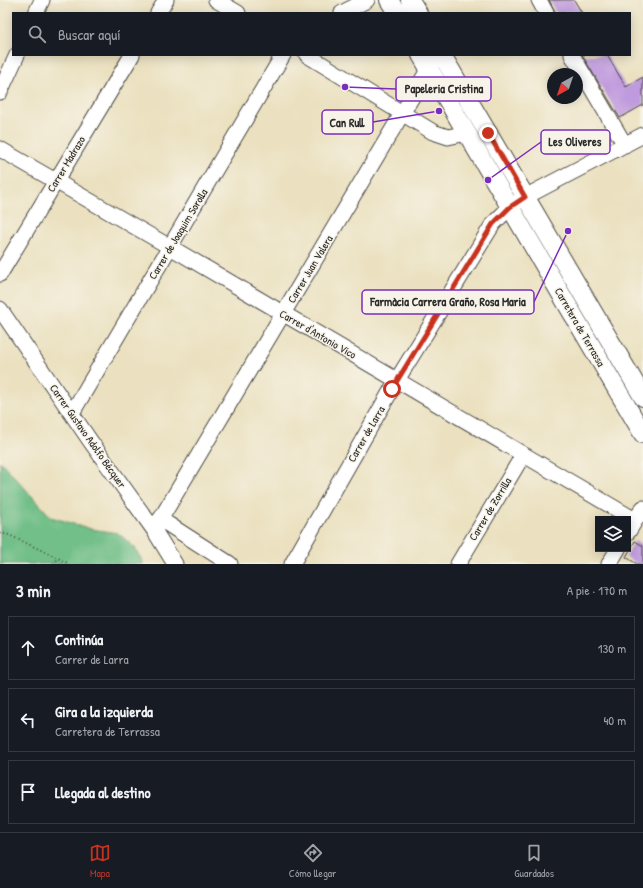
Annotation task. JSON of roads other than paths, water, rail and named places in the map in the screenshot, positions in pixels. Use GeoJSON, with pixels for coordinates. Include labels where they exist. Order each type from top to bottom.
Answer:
{"type":"FeatureCollection","features":[{"type":"Feature","properties":{"kind":"main road"},"geometry":{"type":"LineString","coordinates":[[389,0],[396,12]]}},
{"type":"Feature","properties":{"kind":"main road"},"geometry":{"type":"LineString","coordinates":[[410,0],[417,12]]}},
{"type":"Feature","properties":{"kind":"main road","name":"Carretera de Terrassa"},"geometry":{"type":"LineString","coordinates":[[443,56],[643,397]]}},
{"type":"Feature","properties":{"kind":"main road","name":"Carretera de Terrassa"},"geometry":{"type":"LineString","coordinates":[[429,60],[467,133],[643,434]]}},
{"type":"Feature","properties":{"kind":"street"},"geometry":{"type":"LineString","coordinates":[[36,12],[42,0]]}},
{"type":"Feature","properties":{"kind":"street"},"geometry":{"type":"LineString","coordinates":[[159,12],[166,0]]}},
{"type":"Feature","properties":{"kind":"street"},"geometry":{"type":"LineString","coordinates":[[216,0],[236,12]]}},
{"type":"Feature","properties":{"kind":"street"},"geometry":{"type":"LineString","coordinates":[[344,12],[367,0]]}},
{"type":"Feature","properties":{"kind":"street"},"geometry":{"type":"LineString","coordinates":[[539,0],[545,12]]}},
{"type":"Feature","properties":{"kind":"street"},"geometry":{"type":"LineString","coordinates":[[0,92],[17,56]]}},
{"type":"Feature","properties":{"kind":"street","name":"Carrer Madrazo"},"geometry":{"type":"LineString","coordinates":[[0,274],[131,56]]}},
{"type":"Feature","properties":{"kind":"street","name":"Carrer de Joaquim Sorolla"},"geometry":{"type":"LineString","coordinates":[[72,413],[283,56]]}},
{"type":"Feature","properties":{"kind":"street"},"geometry":{"type":"LineString","coordinates":[[309,56],[433,132],[448,137],[467,133]]}},
{"type":"Feature","properties":{"kind":"street"},"geometry":{"type":"LineString","coordinates":[[573,56],[625,145]]}},
{"type":"Feature","properties":{"kind":"street","name":"Carrer Juan Valera"},"geometry":{"type":"LineString","coordinates":[[157,525],[403,114],[429,60]]}},
{"type":"Feature","properties":{"kind":"street","name":"Carrer de Larra"},"geometry":{"type":"LineString","coordinates":[[292,564],[397,380],[493,224],[510,207],[525,197],[643,135]]}},
{"type":"Feature","properties":{"kind":"street","name":"Carrer d'Antonio Vico"},"geometry":{"type":"LineString","coordinates":[[0,149],[635,520]]}},
{"type":"Feature","properties":{"kind":"street","name":"Carrer Gustavo Adolfo Bécquer"},"geometry":{"type":"LineString","coordinates":[[0,308],[72,413],[157,525],[175,564]]}},
{"type":"Feature","properties":{"kind":"street","name":"Carrer de Zorrilla"},"geometry":{"type":"LineString","coordinates":[[458,564],[523,455]]}},
{"type":"Feature","properties":{"kind":"street"},"geometry":{"type":"LineString","coordinates":[[157,525],[230,564]]}},
{"type":"Feature","properties":{"kind":"street"},"geometry":{"type":"LineString","coordinates":[[609,564],[616,552]]}},
{"type":"Feature","properties":{"kind":"place","name":"Papeleria Cristina"},"geometry":{"type":"Point","coordinates":[345,87]}},
{"type":"Feature","properties":{"kind":"place","name":"Can Rull"},"geometry":{"type":"Point","coordinates":[439,111]}},
{"type":"Feature","properties":{"kind":"place","name":"Les Oliveres"},"geometry":{"type":"Point","coordinates":[488,180]}},
{"type":"Feature","properties":{"kind":"place","name":"Farmàcia Carrera Graño, Rosa Maria"},"geometry":{"type":"Point","coordinates":[568,231]}}]}
